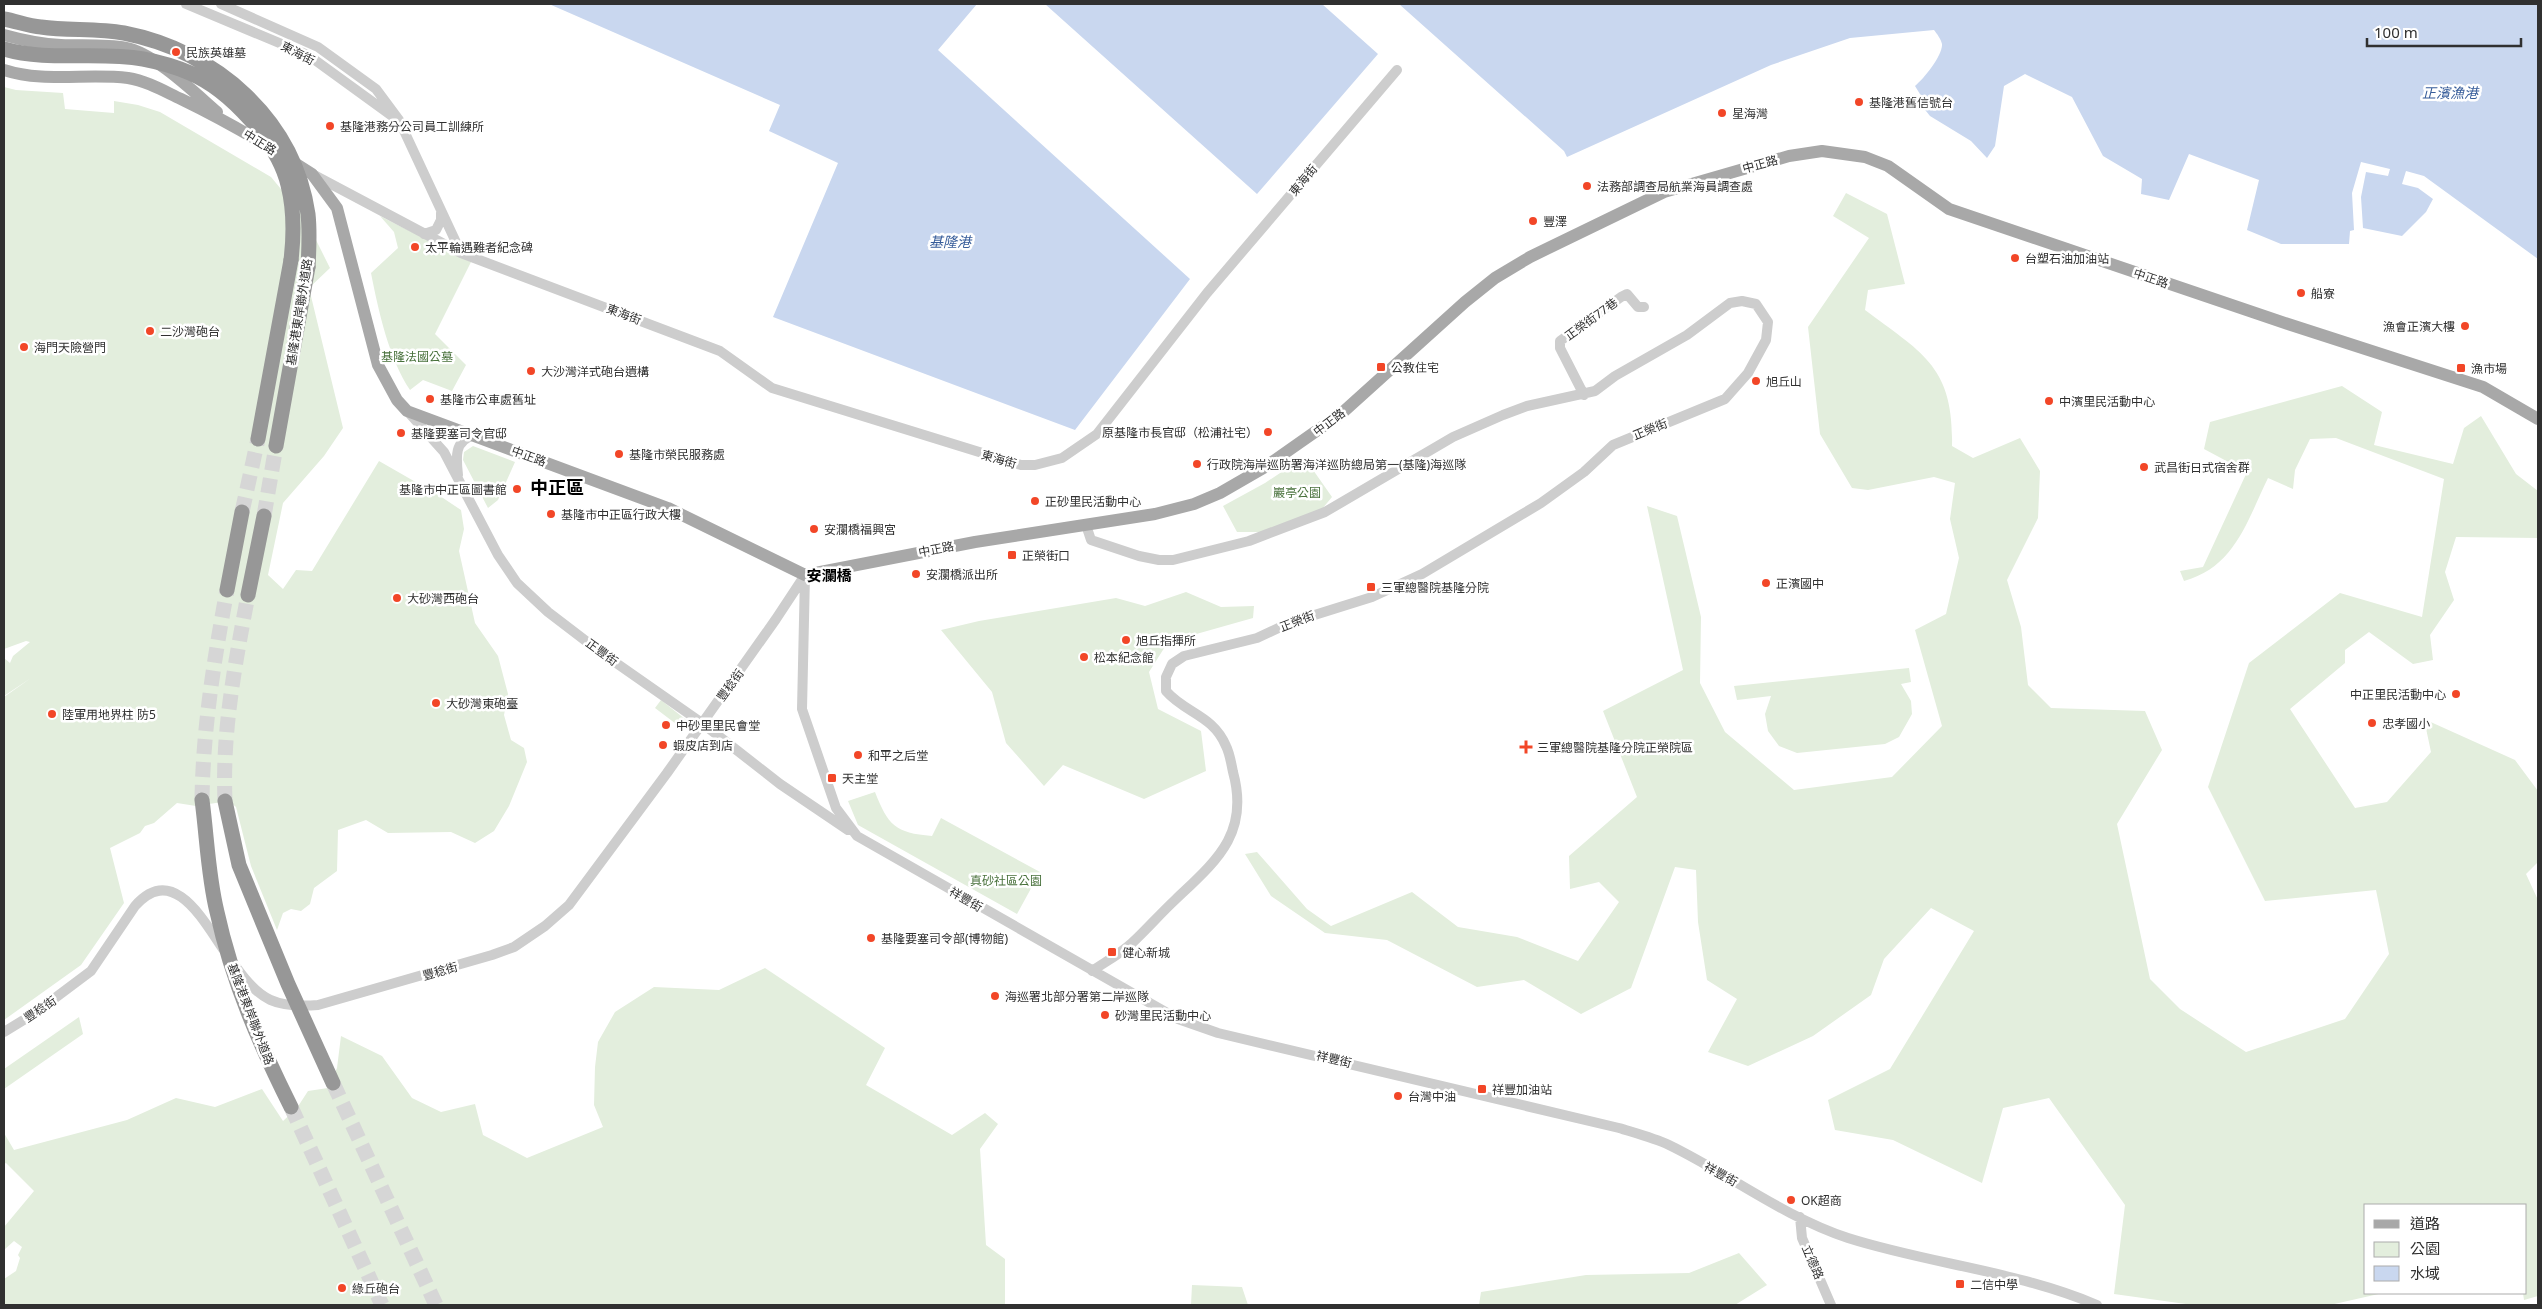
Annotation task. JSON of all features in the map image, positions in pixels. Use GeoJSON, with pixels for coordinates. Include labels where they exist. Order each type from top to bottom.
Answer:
{"type":"FeatureCollection","features":[{"type":"Feature","properties":{"kind":"highway","name":"基隆港東岸聯外道路"},"geometry":{"type":"LineString","coordinates":[[4,18],[40,27],[122,33],[169,46],[198,60],[242,90],[280,135],[292,158],[307,213],[310,235],[308,267],[276,446]]}},
{"type":"Feature","properties":{"kind":"highway","name":"基隆港東岸聯外道路"},"geometry":{"type":"LineString","coordinates":[[4,49],[41,56],[102,55],[143,59],[192,74],[213,87],[237,106],[252,122],[278,160],[288,183],[292,206],[293,239],[291,260],[258,439]]}},
{"type":"Feature","properties":{"kind":"highway"},"geometry":{"type":"LineString","coordinates":[[227,590],[242,512]]}},
{"type":"Feature","properties":{"kind":"highway"},"geometry":{"type":"LineString","coordinates":[[248,595],[264,516]]}},
{"type":"Feature","properties":{"kind":"highway","name":"基隆港東岸聯外道路"},"geometry":{"type":"LineString","coordinates":[[202,800],[216,911],[236,982],[259,1038],[291,1107]]}},
{"type":"Feature","properties":{"kind":"highway"},"geometry":{"type":"LineString","coordinates":[[225,801],[239,865],[285,976],[333,1083]]}},
{"type":"Feature","properties":{"kind":"main road","name":"中正路"},"geometry":{"type":"LineString","coordinates":[[4,35],[27,41],[127,48],[140,52],[187,86],[228,122]]}},
{"type":"Feature","properties":{"kind":"main road","name":"中正路"},"geometry":{"type":"LineString","coordinates":[[4,70],[17,74],[57,78],[93,75],[131,79],[156,86],[228,122],[312,174],[337,208],[378,365],[397,400],[407,411],[668,508],[805,575],[975,542],[1164,512],[1194,504],[1244,481],[1342,413],[1465,302],[1495,278],[1530,256],[1664,192],[1810,152],[1843,153],[1880,163],[1911,180],[1935,200],[1950,209],[2279,321],[2483,387],[2538,419]]}},
{"type":"Feature","properties":{"kind":"street","name":"東海街"},"geometry":{"type":"LineString","coordinates":[[186,4],[308,55],[399,120]]}},
{"type":"Feature","properties":{"kind":"street","name":"東海街"},"geometry":{"type":"LineString","coordinates":[[221,4],[318,47],[376,90],[399,120],[461,253]]}},
{"type":"Feature","properties":{"kind":"street","name":"東海街"},"geometry":{"type":"LineString","coordinates":[[312,174],[461,253],[720,351],[772,388],[1009,463],[1035,465],[1074,452],[1110,421],[1206,293],[1397,70]]}},
{"type":"Feature","properties":{"kind":"street"},"geometry":{"type":"LineString","coordinates":[[424,234],[431,233],[439,226],[441,213]]}},
{"type":"Feature","properties":{"kind":"street","name":"正榮街77巷"},"geometry":{"type":"LineString","coordinates":[[1584,395],[1560,348],[1560,341],[1627,294],[1638,308],[1644,307]]}},
{"type":"Feature","properties":{"kind":"street","name":"正榮街"},"geometry":{"type":"LineString","coordinates":[[1086,525],[1091,540],[1139,556],[1158,560],[1173,560],[1249,541],[1325,512],[1453,437],[1502,415],[1527,406],[1584,395],[1595,391],[1687,335],[1730,303],[1742,301],[1756,304],[1768,322],[1766,340],[1748,373],[1725,399],[1613,445],[1584,472],[1541,503],[1422,574],[1372,597],[1289,623],[1257,638],[1184,656],[1172,664],[1166,677],[1166,691],[1174,700],[1197,712],[1210,723],[1226,746],[1239,801],[1234,828],[1224,850],[1212,865],[1131,944],[1092,972]]}},
{"type":"Feature","properties":{"kind":"street","name":"正豐街"},"geometry":{"type":"LineString","coordinates":[[407,411],[444,452],[498,554],[517,583],[548,612],[591,645],[702,723],[811,806],[857,836]]}},
{"type":"Feature","properties":{"kind":"street"},"geometry":{"type":"LineString","coordinates":[[458,479],[456,456],[458,446],[464,438],[474,435]]}},
{"type":"Feature","properties":{"kind":"street","name":"祥豐街"},"geometry":{"type":"LineString","coordinates":[[805,575],[802,709],[836,808],[857,836],[1092,972],[1178,1019],[1218,1033],[1498,1098],[1634,1133],[1668,1145],[1800,1217],[1848,1238],[2071,1294],[2097,1305]]}},
{"type":"Feature","properties":{"kind":"street","name":"豐稔街"},"geometry":{"type":"LineString","coordinates":[[4,1032],[35,1013],[91,971],[134,906],[143,896],[154,891],[167,890],[180,896],[192,905],[249,985],[257,993],[282,1006],[318,1006],[514,947],[532,936],[569,905],[702,723],[805,575]]}},
{"type":"Feature","properties":{"kind":"street"},"geometry":{"type":"LineString","coordinates":[[811,806],[819,806],[827,802],[831,794]]}},
{"type":"Feature","properties":{"kind":"street","name":"立德路"},"geometry":{"type":"LineString","coordinates":[[1800,1217],[1802,1238],[1831,1305]]}},
{"type":"Feature","properties":{"kind":"green space"},"geometry":{"type":"Polygon","coordinates":[[[4,87],[16,90],[63,93],[65,109],[114,113],[114,101],[138,105],[160,112],[271,177],[305,218],[330,268],[309,288],[343,428],[324,456],[283,503],[268,575],[283,589],[296,570],[312,571],[379,461],[461,510],[464,529],[459,551],[475,623],[498,656],[508,694],[504,715],[511,740],[524,748],[527,762],[509,806],[494,831],[475,843],[451,832],[388,833],[366,820],[338,830],[337,871],[314,888],[310,904],[301,911],[291,909],[283,913],[277,930],[251,866],[236,807],[229,801],[196,806],[177,803],[154,823],[145,826],[140,833],[110,848],[124,903],[81,965],[4,1020],[4,697],[31,678],[4,696],[4,658],[10,663],[13,656],[30,642],[26,641],[4,649],[4,87]]]}},
{"type":"Feature","properties":{"kind":"green space"},"geometry":{"type":"Polygon","coordinates":[[[1846,193],[1887,214],[1905,284],[1868,290],[1865,310],[1903,338],[1931,364],[1940,379],[1947,397],[1951,419],[1952,446],[1973,458],[2020,438],[2040,471],[2038,518],[2007,580],[2021,627],[2028,685],[2051,708],[2145,711],[2162,750],[2117,824],[2150,979],[2180,1009],[2246,1052],[2345,1019],[2389,954],[2376,890],[2265,901],[2208,787],[2249,663],[2340,593],[2422,617],[2444,479],[2336,438],[2310,439],[2295,470],[2293,489],[2268,478],[2246,526],[2227,554],[2216,565],[2184,581],[2180,571],[2203,567],[2247,472],[2204,449],[2210,422],[2342,386],[2382,412],[2374,445],[2453,464],[2464,428],[2481,416],[2516,474],[2538,491],[2538,538],[2456,537],[2445,572],[2454,600],[2430,635],[2433,660],[2413,664],[2369,632],[2345,650],[2345,663],[2290,709],[2355,808],[2387,802],[2431,752],[2424,719],[2515,760],[2538,791],[2538,862],[2526,874],[2538,900],[2538,1296],[2524,1300],[2523,1294],[2527,1294],[2527,1204],[2364,1204],[2364,1294],[2379,1294],[2330,1305],[2193,1305],[2114,1294],[2125,1205],[2049,1098],[2003,1108],[1982,1183],[1893,1140],[1835,1130],[1828,1100],[1890,1069],[1974,931],[1931,908],[1884,959],[1871,995],[1813,1036],[1748,1066],[1708,1052],[1737,999],[1707,980],[1698,922],[1696,870],[1675,867],[1631,988],[1581,1014],[1524,980],[1477,987],[1387,940],[1325,933],[1271,896],[1245,854],[1257,852],[1307,909],[1331,926],[1412,892],[1458,927],[1517,937],[1578,961],[1619,902],[1599,882],[1570,889],[1569,856],[1637,797],[1603,711],[1683,670],[1647,506],[1677,516],[1701,617],[1700,683],[1725,732],[1794,790],[1892,777],[1942,726],[1915,630],[1946,614],[1959,558],[1950,519],[1955,483],[1934,477],[1868,490],[1852,488],[1820,434],[1808,327],[1869,238],[1833,216],[1846,193]]]}},
{"type":"Feature","properties":{"kind":"green space","name":"基隆法國公墓"},"geometry":{"type":"Polygon","coordinates":[[[380,216],[471,262],[435,334],[466,365],[452,391],[423,380],[410,390],[396,364],[381,318],[371,273],[398,248],[394,232],[380,216]]]}},
{"type":"Feature","properties":{"kind":"green space"},"geometry":{"type":"Polygon","coordinates":[[[473,446],[515,462],[498,500],[488,508],[463,460],[464,452],[473,446]]]}},
{"type":"Feature","properties":{"kind":"green space","name":"巖亭公園"},"geometry":{"type":"Polygon","coordinates":[[[1304,457],[1332,497],[1322,509],[1263,532],[1237,532],[1223,506],[1265,483],[1304,457]]]}},
{"type":"Feature","properties":{"kind":"green space"},"geometry":{"type":"Polygon","coordinates":[[[1186,592],[1221,607],[1254,606],[1253,618],[1168,642],[1149,672],[1158,709],[1201,731],[1206,771],[1144,799],[1063,765],[1044,786],[1006,743],[992,692],[941,630],[979,621],[1116,598],[1145,606],[1186,592]]]}},
{"type":"Feature","properties":{"kind":"green space"},"geometry":{"type":"Polygon","coordinates":[[[1909,668],[1911,682],[1901,684],[1911,701],[1912,714],[1899,737],[1885,744],[1797,753],[1779,746],[1768,731],[1765,714],[1771,696],[1737,700],[1734,686],[1909,668]]]}},
{"type":"Feature","properties":{"kind":"green space"},"geometry":{"type":"Polygon","coordinates":[[[661,700],[690,723],[684,730],[655,708],[661,700]]]}},
{"type":"Feature","properties":{"kind":"green space","name":"真砂社區公園"},"geometry":{"type":"Polygon","coordinates":[[[875,792],[889,820],[901,829],[919,835],[932,836],[941,818],[1040,872],[1017,914],[858,825],[848,801],[875,792]]]}},
{"type":"Feature","properties":{"kind":"green space"},"geometry":{"type":"Polygon","coordinates":[[[765,968],[885,1048],[866,1085],[952,1135],[985,1113],[998,1124],[980,1149],[986,1245],[1005,1259],[1005,1305],[4,1305],[4,1279],[16,1271],[20,1258],[18,1255],[22,1247],[14,1241],[4,1250],[4,1227],[34,1191],[6,1163],[4,1164],[4,1133],[14,1150],[127,1120],[176,1098],[215,1107],[262,1089],[283,1121],[297,1108],[308,1091],[328,1088],[337,1068],[341,1036],[382,1056],[412,1098],[441,1112],[475,1104],[483,1135],[527,1158],[603,1127],[594,1105],[595,1067],[598,1042],[615,1012],[654,987],[719,990],[765,968]]]}},
{"type":"Feature","properties":{"kind":"green space"},"geometry":{"type":"Polygon","coordinates":[[[79,1017],[83,1034],[4,1089],[4,1069],[79,1017]]]}},
{"type":"Feature","properties":{"kind":"green space"},"geometry":{"type":"Polygon","coordinates":[[[1739,1253],[1767,1285],[1735,1305],[1479,1305],[1481,1292],[1586,1275],[1689,1273],[1739,1253]]]}},
{"type":"Feature","properties":{"kind":"green space"},"geometry":{"type":"Polygon","coordinates":[[[1192,1285],[1242,1287],[1248,1305],[1191,1305],[1192,1285]]]}},
{"type":"Feature","properties":{"kind":"water","name":"基隆港"},"geometry":{"type":"Polygon","coordinates":[[[549,4],[977,4],[938,50],[1190,279],[1075,430],[773,317],[838,163],[769,131],[780,105],[549,4]]]}},
{"type":"Feature","properties":{"kind":"water"},"geometry":{"type":"Polygon","coordinates":[[[1045,4],[1322,4],[1378,54],[1257,194],[1045,4]]]}},
{"type":"Feature","properties":{"kind":"water","name":"正濱漁港"},"geometry":{"type":"Polygon","coordinates":[[[1399,4],[2538,4],[2538,259],[2424,176],[2406,171],[2402,184],[2418,188],[2433,199],[2426,212],[2402,236],[2363,228],[2361,197],[2366,172],[2388,176],[2390,169],[2361,162],[2352,193],[2354,230],[2350,231],[2349,244],[2281,244],[2247,230],[2259,180],[2189,154],[2169,200],[2141,194],[2142,179],[2103,156],[2072,97],[2025,74],[2004,86],[1995,146],[1987,158],[1971,141],[1930,116],[1922,106],[1923,99],[1915,86],[1932,66],[1942,44],[1934,30],[1850,38],[1771,65],[1567,157],[1564,151],[1399,4]]]}},
{"type":"Feature","properties":{"kind":"tunnel"},"geometry":{"type":"LineString","coordinates":[[242,512],[258,439]]}},
{"type":"Feature","properties":{"kind":"tunnel"},"geometry":{"type":"LineString","coordinates":[[264,516],[276,446]]}},
{"type":"Feature","properties":{"kind":"tunnel"},"geometry":{"type":"LineString","coordinates":[[202,800],[204,747],[210,694],[227,590]]}},
{"type":"Feature","properties":{"kind":"tunnel"},"geometry":{"type":"LineString","coordinates":[[225,801],[228,723],[234,672],[248,595]]}},
{"type":"Feature","properties":{"kind":"tunnel"},"geometry":{"type":"LineString","coordinates":[[333,1083],[436,1305]]}},
{"type":"Feature","properties":{"kind":"tunnel"},"geometry":{"type":"LineString","coordinates":[[291,1107],[382,1305]]}},
{"type":"Feature","properties":{"kind":"place","name":"民族英雄墓"},"geometry":{"type":"Point","coordinates":[176,52]}},
{"type":"Feature","properties":{"kind":"place","name":"基隆港舊信號台"},"geometry":{"type":"Point","coordinates":[1859,102]}},
{"type":"Feature","properties":{"kind":"place","name":"星海灣"},"geometry":{"type":"Point","coordinates":[1722,113]}},
{"type":"Feature","properties":{"kind":"place","name":"基隆港務分公司員工訓練所"},"geometry":{"type":"Point","coordinates":[330,126]}},
{"type":"Feature","properties":{"kind":"place","name":"法務部調查局航業海員調查處"},"geometry":{"type":"Point","coordinates":[1587,186]}},
{"type":"Feature","properties":{"kind":"place","name":"豐澤"},"geometry":{"type":"Point","coordinates":[1533,221]}},
{"type":"Feature","properties":{"kind":"place","name":"太平輪遇難者紀念碑"},"geometry":{"type":"Point","coordinates":[415,247]}},
{"type":"Feature","properties":{"kind":"place","name":"台塑石油加油站"},"geometry":{"type":"Point","coordinates":[2015,258]}},
{"type":"Feature","properties":{"kind":"place","name":"船寮"},"geometry":{"type":"Point","coordinates":[2301,293]}},
{"type":"Feature","properties":{"kind":"place","name":"漁會正濱大樓"},"geometry":{"type":"Point","coordinates":[2465,326]}},
{"type":"Feature","properties":{"kind":"place","name":"二沙灣砲台"},"geometry":{"type":"Point","coordinates":[150,331]}},
{"type":"Feature","properties":{"kind":"place","name":"海門天險營門"},"geometry":{"type":"Point","coordinates":[24,347]}},
{"type":"Feature","properties":{"kind":"place","name":"公教住宅"},"geometry":{"type":"Point","coordinates":[1381,367]}},
{"type":"Feature","properties":{"kind":"place","name":"漁市場"},"geometry":{"type":"Point","coordinates":[2461,368]}},
{"type":"Feature","properties":{"kind":"place","name":"大沙灣洋式砲台遺構"},"geometry":{"type":"Point","coordinates":[531,371]}},
{"type":"Feature","properties":{"kind":"place","name":"旭丘山"},"geometry":{"type":"Point","coordinates":[1756,381]}},
{"type":"Feature","properties":{"kind":"place","name":"基隆市公車處舊址"},"geometry":{"type":"Point","coordinates":[430,399]}},
{"type":"Feature","properties":{"kind":"place","name":"中濱里民活動中心"},"geometry":{"type":"Point","coordinates":[2049,401]}},
{"type":"Feature","properties":{"kind":"place","name":"原基隆市長官邸（松浦社宅）"},"geometry":{"type":"Point","coordinates":[1268,432]}},
{"type":"Feature","properties":{"kind":"place","name":"基隆要塞司令官邸"},"geometry":{"type":"Point","coordinates":[401,433]}},
{"type":"Feature","properties":{"kind":"place","name":"基隆市榮民服務處"},"geometry":{"type":"Point","coordinates":[619,454]}},
{"type":"Feature","properties":{"kind":"place","name":"行政院海岸巡防署海洋巡防總局第一(基隆)海巡隊"},"geometry":{"type":"Point","coordinates":[1197,464]}},
{"type":"Feature","properties":{"kind":"place","name":"武昌街日式宿舍群"},"geometry":{"type":"Point","coordinates":[2144,467]}},
{"type":"Feature","properties":{"kind":"place","name":"基隆市中正區圖書館"},"geometry":{"type":"Point","coordinates":[517,489]}},
{"type":"Feature","properties":{"kind":"place","name":"正砂里民活動中心"},"geometry":{"type":"Point","coordinates":[1035,501]}},
{"type":"Feature","properties":{"kind":"place","name":"基隆市中正區行政大樓"},"geometry":{"type":"Point","coordinates":[551,514]}},
{"type":"Feature","properties":{"kind":"place","name":"安瀾橋福興宮"},"geometry":{"type":"Point","coordinates":[814,529]}},
{"type":"Feature","properties":{"kind":"place","name":"正榮街口"},"geometry":{"type":"Point","coordinates":[1012,555]}},
{"type":"Feature","properties":{"kind":"place","name":"安瀾橋派出所"},"geometry":{"type":"Point","coordinates":[916,574]}},
{"type":"Feature","properties":{"kind":"place","name":"正濱國中"},"geometry":{"type":"Point","coordinates":[1766,583]}},
{"type":"Feature","properties":{"kind":"place","name":"三軍總醫院基隆分院"},"geometry":{"type":"Point","coordinates":[1371,587]}},
{"type":"Feature","properties":{"kind":"place","name":"大砂灣西砲台"},"geometry":{"type":"Point","coordinates":[397,598]}},
{"type":"Feature","properties":{"kind":"place","name":"旭丘指揮所"},"geometry":{"type":"Point","coordinates":[1126,640]}},
{"type":"Feature","properties":{"kind":"place","name":"松本紀念館"},"geometry":{"type":"Point","coordinates":[1084,657]}},
{"type":"Feature","properties":{"kind":"place","name":"中正里民活動中心"},"geometry":{"type":"Point","coordinates":[2456,694]}},
{"type":"Feature","properties":{"kind":"place","name":"大砂灣東砲臺"},"geometry":{"type":"Point","coordinates":[436,703]}},
{"type":"Feature","properties":{"kind":"place","name":"陸軍用地界柱 防5"},"geometry":{"type":"Point","coordinates":[52,714]}},
{"type":"Feature","properties":{"kind":"place","name":"忠孝國小"},"geometry":{"type":"Point","coordinates":[2372,723]}},
{"type":"Feature","properties":{"kind":"place","name":"中砂里里民會堂"},"geometry":{"type":"Point","coordinates":[666,725]}},
{"type":"Feature","properties":{"kind":"place","name":"蝦皮店到店"},"geometry":{"type":"Point","coordinates":[663,745]}},
{"type":"Feature","properties":{"kind":"place","name":"三軍總醫院基隆分院正榮院區"},"geometry":{"type":"Point","coordinates":[1526,747]}},
{"type":"Feature","properties":{"kind":"place","name":"和平之后堂"},"geometry":{"type":"Point","coordinates":[858,755]}},
{"type":"Feature","properties":{"kind":"place","name":"天主堂"},"geometry":{"type":"Point","coordinates":[832,778]}},
{"type":"Feature","properties":{"kind":"place","name":"基隆要塞司令部(博物館)"},"geometry":{"type":"Point","coordinates":[871,938]}},
{"type":"Feature","properties":{"kind":"place","name":"健心新城"},"geometry":{"type":"Point","coordinates":[1112,952]}},
{"type":"Feature","properties":{"kind":"place","name":"海巡署北部分署第二岸巡隊"},"geometry":{"type":"Point","coordinates":[995,996]}},
{"type":"Feature","properties":{"kind":"place","name":"砂灣里民活動中心"},"geometry":{"type":"Point","coordinates":[1105,1015]}},
{"type":"Feature","properties":{"kind":"place","name":"祥豐加油站"},"geometry":{"type":"Point","coordinates":[1482,1089]}},
{"type":"Feature","properties":{"kind":"place","name":"台灣中油"},"geometry":{"type":"Point","coordinates":[1398,1096]}},
{"type":"Feature","properties":{"kind":"place","name":"OK超商"},"geometry":{"type":"Point","coordinates":[1791,1200]}},
{"type":"Feature","properties":{"kind":"place","name":"二信中學"},"geometry":{"type":"Point","coordinates":[1960,1284]}},
{"type":"Feature","properties":{"kind":"place","name":"綠丘砲台"},"geometry":{"type":"Point","coordinates":[342,1288]}},
{"type":"Feature","properties":{"kind":"district","name":"中正區"},"geometry":{"type":"Point","coordinates":[557,487]}},
{"type":"Feature","properties":{"kind":"district","name":"安瀾橋"},"geometry":{"type":"Point","coordinates":[829,575]}}]}
